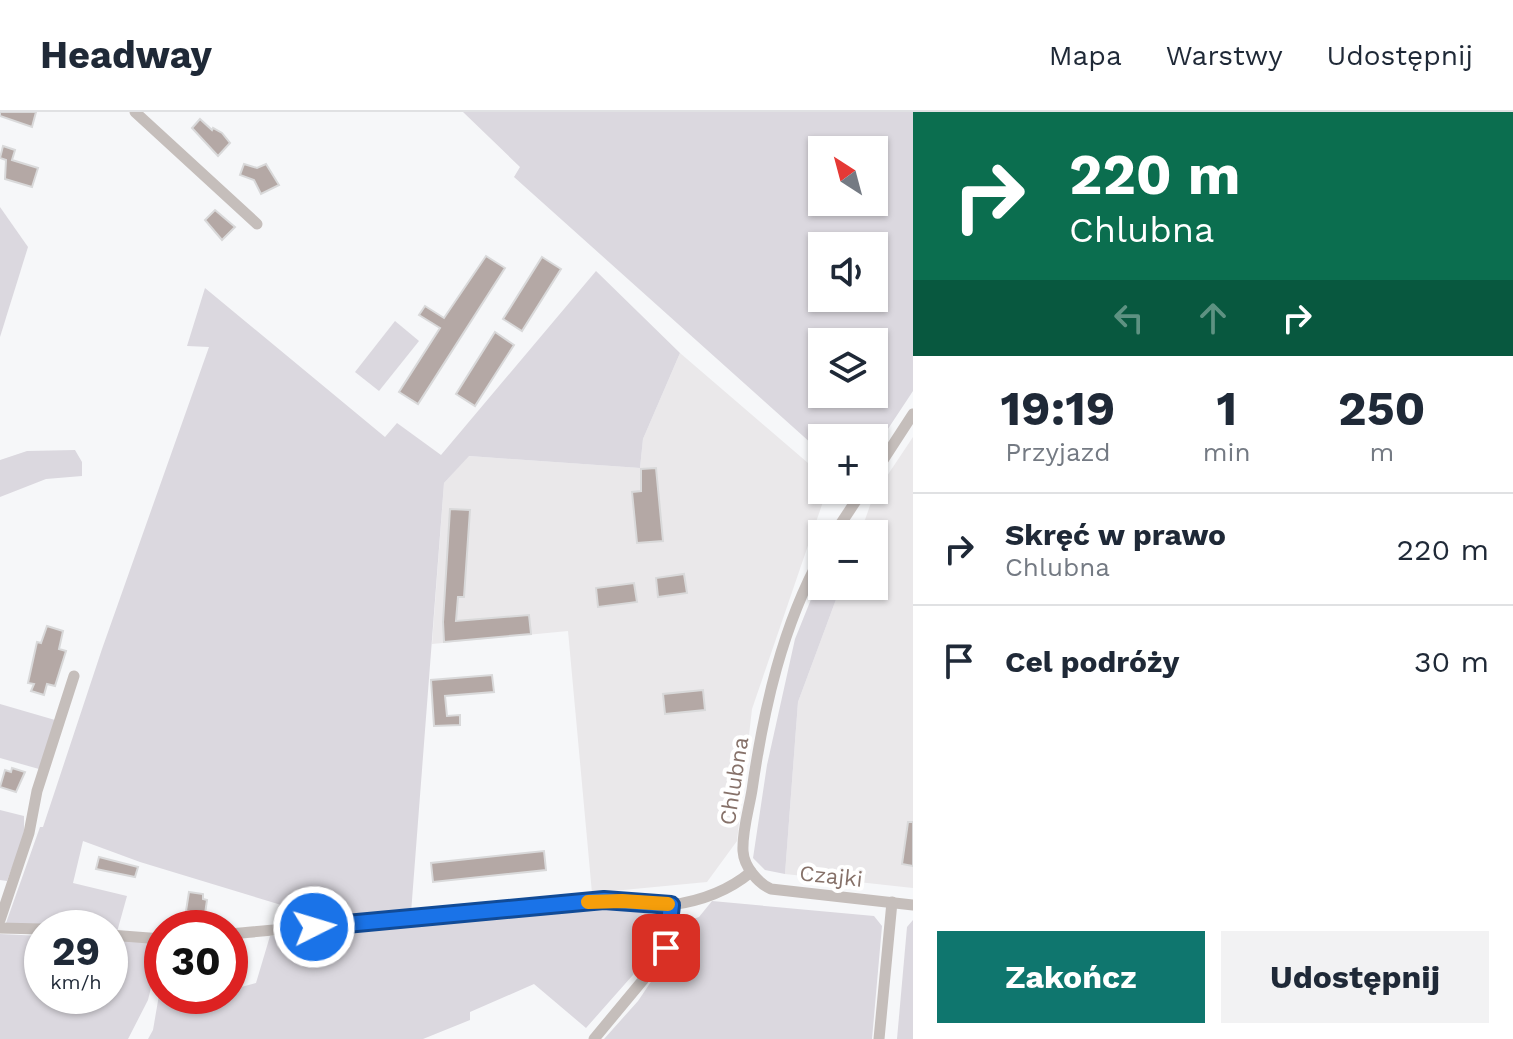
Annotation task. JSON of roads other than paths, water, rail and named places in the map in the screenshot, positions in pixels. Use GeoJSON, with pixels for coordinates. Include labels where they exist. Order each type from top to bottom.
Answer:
{"type":"FeatureCollection","features":[{"type":"Feature","properties":{"kind":"street"},"geometry":{"type":"LineString","coordinates":[[135,112],[257,224]]}},
{"type":"Feature","properties":{"kind":"street"},"geometry":{"type":"LineString","coordinates":[[888,452],[913,414]]}},
{"type":"Feature","properties":{"kind":"street","name":"Chlubna"},"geometry":{"type":"LineString","coordinates":[[751,872],[743,851],[771,688],[789,625],[808,584]]}},
{"type":"Feature","properties":{"kind":"street"},"geometry":{"type":"LineString","coordinates":[[0,920],[29,833],[37,791],[74,676]]}},
{"type":"Feature","properties":{"kind":"street"},"geometry":{"type":"LineString","coordinates":[[248,932],[604,900],[671,905],[719,894],[735,886],[751,872]]}},
{"type":"Feature","properties":{"kind":"street","name":"Czajki"},"geometry":{"type":"LineString","coordinates":[[751,872],[771,889],[913,905]]}},
{"type":"Feature","properties":{"kind":"street"},"geometry":{"type":"LineString","coordinates":[[879,1039],[892,902]]}},
{"type":"Feature","properties":{"kind":"street"},"geometry":{"type":"LineString","coordinates":[[594,1039],[666,948],[671,905]]}},
{"type":"Feature","properties":{"kind":"street"},"geometry":{"type":"LineString","coordinates":[[0,928],[24,929]]}}]}
